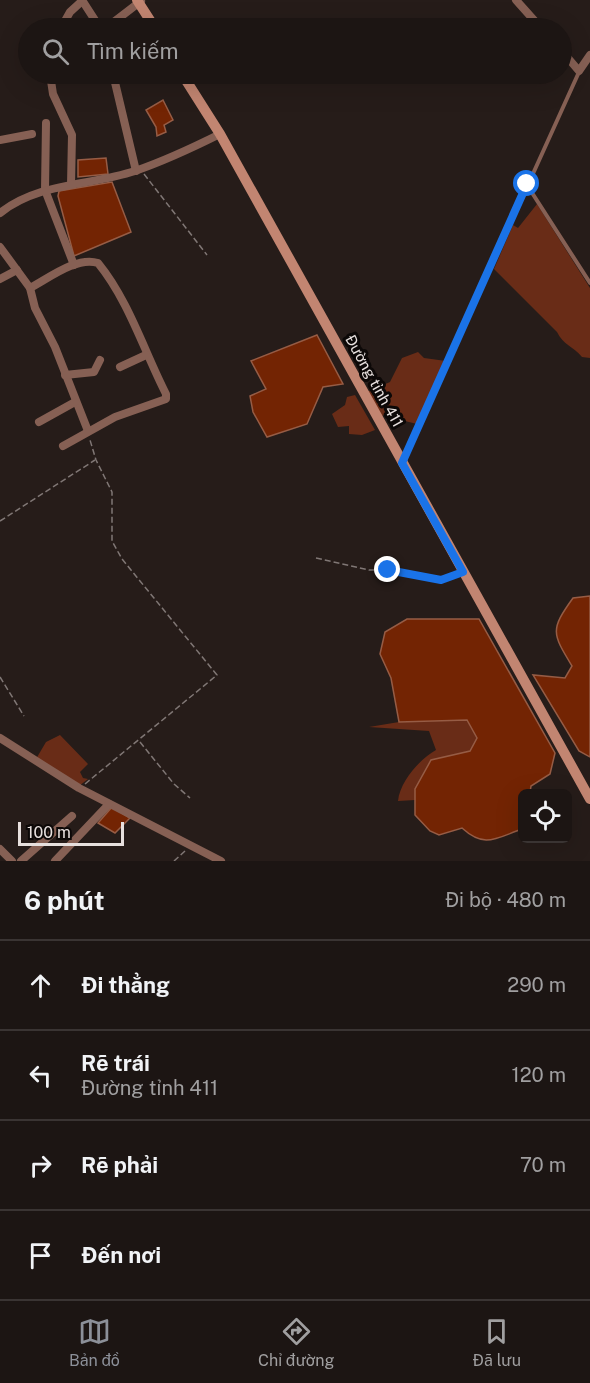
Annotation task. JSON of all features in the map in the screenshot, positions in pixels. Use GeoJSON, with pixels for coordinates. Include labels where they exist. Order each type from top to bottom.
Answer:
{"type":"FeatureCollection","features":[{"type":"Feature","properties":{"kind":"main road"},"geometry":{"type":"LineString","coordinates":[[139,1],[149,18]]}},
{"type":"Feature","properties":{"kind":"main road","name":"Đường tỉnh 411"},"geometry":{"type":"LineString","coordinates":[[188,84],[220,134],[590,799]]}},
{"type":"Feature","properties":{"kind":"street"},"geometry":{"type":"LineString","coordinates":[[67,18],[82,0],[94,18]]}},
{"type":"Feature","properties":{"kind":"street"},"geometry":{"type":"LineString","coordinates":[[516,0],[532,18]]}},
{"type":"Feature","properties":{"kind":"street"},"geometry":{"type":"LineString","coordinates":[[118,18],[139,1]]}},
{"type":"Feature","properties":{"kind":"street"},"geometry":{"type":"LineString","coordinates":[[572,63],[579,71],[590,55]]}},
{"type":"Feature","properties":{"kind":"street"},"geometry":{"type":"LineString","coordinates":[[52,84],[53,94],[72,135],[71,185]]}},
{"type":"Feature","properties":{"kind":"street"},"geometry":{"type":"LineString","coordinates":[[116,84],[138,170]]}},
{"type":"Feature","properties":{"kind":"street"},"geometry":{"type":"LineString","coordinates":[[46,123],[45,190],[74,265]]}},
{"type":"Feature","properties":{"kind":"street"},"geometry":{"type":"LineString","coordinates":[[0,140],[32,134]]}},
{"type":"Feature","properties":{"kind":"street"},"geometry":{"type":"LineString","coordinates":[[0,213],[16,201],[45,190],[138,170],[220,134]]}},
{"type":"Feature","properties":{"kind":"street"},"geometry":{"type":"LineString","coordinates":[[0,247],[30,288],[35,308],[55,347],[88,431]]}},
{"type":"Feature","properties":{"kind":"street"},"geometry":{"type":"LineString","coordinates":[[30,288],[74,265],[92,261],[98,263],[109,276],[124,302],[146,355],[166,394],[166,399],[115,417],[63,446]]}},
{"type":"Feature","properties":{"kind":"street"},"geometry":{"type":"LineString","coordinates":[[0,279],[17,270]]}},
{"type":"Feature","properties":{"kind":"street"},"geometry":{"type":"LineString","coordinates":[[120,367],[146,355]]}},
{"type":"Feature","properties":{"kind":"street"},"geometry":{"type":"LineString","coordinates":[[65,375],[94,372],[100,360]]}},
{"type":"Feature","properties":{"kind":"street"},"geometry":{"type":"LineString","coordinates":[[39,422],[75,402]]}},
{"type":"Feature","properties":{"kind":"street"},"geometry":{"type":"LineString","coordinates":[[0,738],[79,788],[221,861]]}},
{"type":"Feature","properties":{"kind":"street"},"geometry":{"type":"LineString","coordinates":[[56,861],[109,804]]}},
{"type":"Feature","properties":{"kind":"street"},"geometry":{"type":"LineString","coordinates":[[21,861],[72,816]]}},
{"type":"Feature","properties":{"kind":"street"},"geometry":{"type":"LineString","coordinates":[[0,849],[12,861]]}},
{"type":"Feature","properties":{"kind":"lane"},"geometry":{"type":"LineString","coordinates":[[402,463],[579,71]]}},
{"type":"Feature","properties":{"kind":"lane"},"geometry":{"type":"LineString","coordinates":[[527,184],[590,283]]}},
{"type":"Feature","properties":{"kind":"path"},"geometry":{"type":"LineString","coordinates":[[138,170],[207,255]]}},
{"type":"Feature","properties":{"kind":"path"},"geometry":{"type":"LineString","coordinates":[[79,788],[217,675],[122,559],[112,541],[112,492],[96,460],[88,431]]}},
{"type":"Feature","properties":{"kind":"path"},"geometry":{"type":"LineString","coordinates":[[0,521],[96,460]]}},
{"type":"Feature","properties":{"kind":"path"},"geometry":{"type":"LineString","coordinates":[[316,558],[369,570],[388,570],[441,580],[463,572]]}},
{"type":"Feature","properties":{"kind":"path"},"geometry":{"type":"LineString","coordinates":[[0,677],[24,716]]}},
{"type":"Feature","properties":{"kind":"path"},"geometry":{"type":"LineString","coordinates":[[139,741],[174,784],[190,798]]}},
{"type":"Feature","properties":{"kind":"path"},"geometry":{"type":"LineString","coordinates":[[174,861],[191,846]]}},
{"type":"Feature","properties":{"kind":"shaded area"},"geometry":{"type":"Polygon","coordinates":[[[163,100],[173,120],[164,125],[166,132],[157,136],[156,127],[146,110],[163,100]]]}},
{"type":"Feature","properties":{"kind":"shaded area"},"geometry":{"type":"Polygon","coordinates":[[[106,158],[108,174],[78,177],[78,160],[106,158]]]}},
{"type":"Feature","properties":{"kind":"shaded area"},"geometry":{"type":"Polygon","coordinates":[[[112,182],[131,232],[74,256],[58,196],[59,191],[112,182]]]}},
{"type":"Feature","properties":{"kind":"shaded area"},"geometry":{"type":"Polygon","coordinates":[[[537,204],[590,288],[590,358],[582,357],[565,343],[557,332],[494,269],[513,225],[518,228],[537,204]]]}},
{"type":"Feature","properties":{"kind":"shaded area"},"geometry":{"type":"Polygon","coordinates":[[[317,335],[343,384],[323,387],[307,424],[267,437],[253,412],[250,396],[266,389],[251,361],[317,335]]]}},
{"type":"Feature","properties":{"kind":"shaded area"},"geometry":{"type":"Polygon","coordinates":[[[418,352],[424,358],[446,361],[417,424],[397,419],[397,407],[388,406],[387,413],[382,416],[367,392],[390,382],[402,358],[418,352]]]}},
{"type":"Feature","properties":{"kind":"shaded area"},"geometry":{"type":"Polygon","coordinates":[[[355,395],[375,430],[362,435],[349,434],[349,426],[338,427],[332,414],[345,405],[347,397],[355,395]]]}},
{"type":"Feature","properties":{"kind":"shaded area"},"geometry":{"type":"Polygon","coordinates":[[[590,596],[590,757],[579,751],[533,675],[565,678],[572,666],[557,638],[557,625],[573,598],[590,596]]]}},
{"type":"Feature","properties":{"kind":"shaded area"},"geometry":{"type":"Polygon","coordinates":[[[407,619],[479,619],[555,753],[550,774],[531,786],[531,789],[518,789],[518,830],[491,840],[477,838],[462,828],[439,835],[430,831],[415,815],[415,789],[431,760],[470,751],[477,738],[467,720],[399,722],[391,678],[380,654],[385,632],[407,619]]]}},
{"type":"Feature","properties":{"kind":"shaded area"},"geometry":{"type":"Polygon","coordinates":[[[467,720],[477,738],[471,751],[431,760],[415,789],[415,800],[398,801],[403,786],[412,771],[436,750],[429,731],[369,727],[399,722],[467,720]]]}},
{"type":"Feature","properties":{"kind":"shaded area"},"geometry":{"type":"Polygon","coordinates":[[[60,735],[88,764],[80,772],[83,778],[88,779],[79,786],[36,759],[46,742],[60,735]]]}},
{"type":"Feature","properties":{"kind":"shaded area"},"geometry":{"type":"Polygon","coordinates":[[[112,807],[130,818],[115,833],[98,823],[112,807]]]}},
{"type":"Feature","properties":{"kind":"route"},"geometry":{"type":"LineString","coordinates":[[388,570],[441,580],[463,572],[402,463],[527,184]]}}]}
